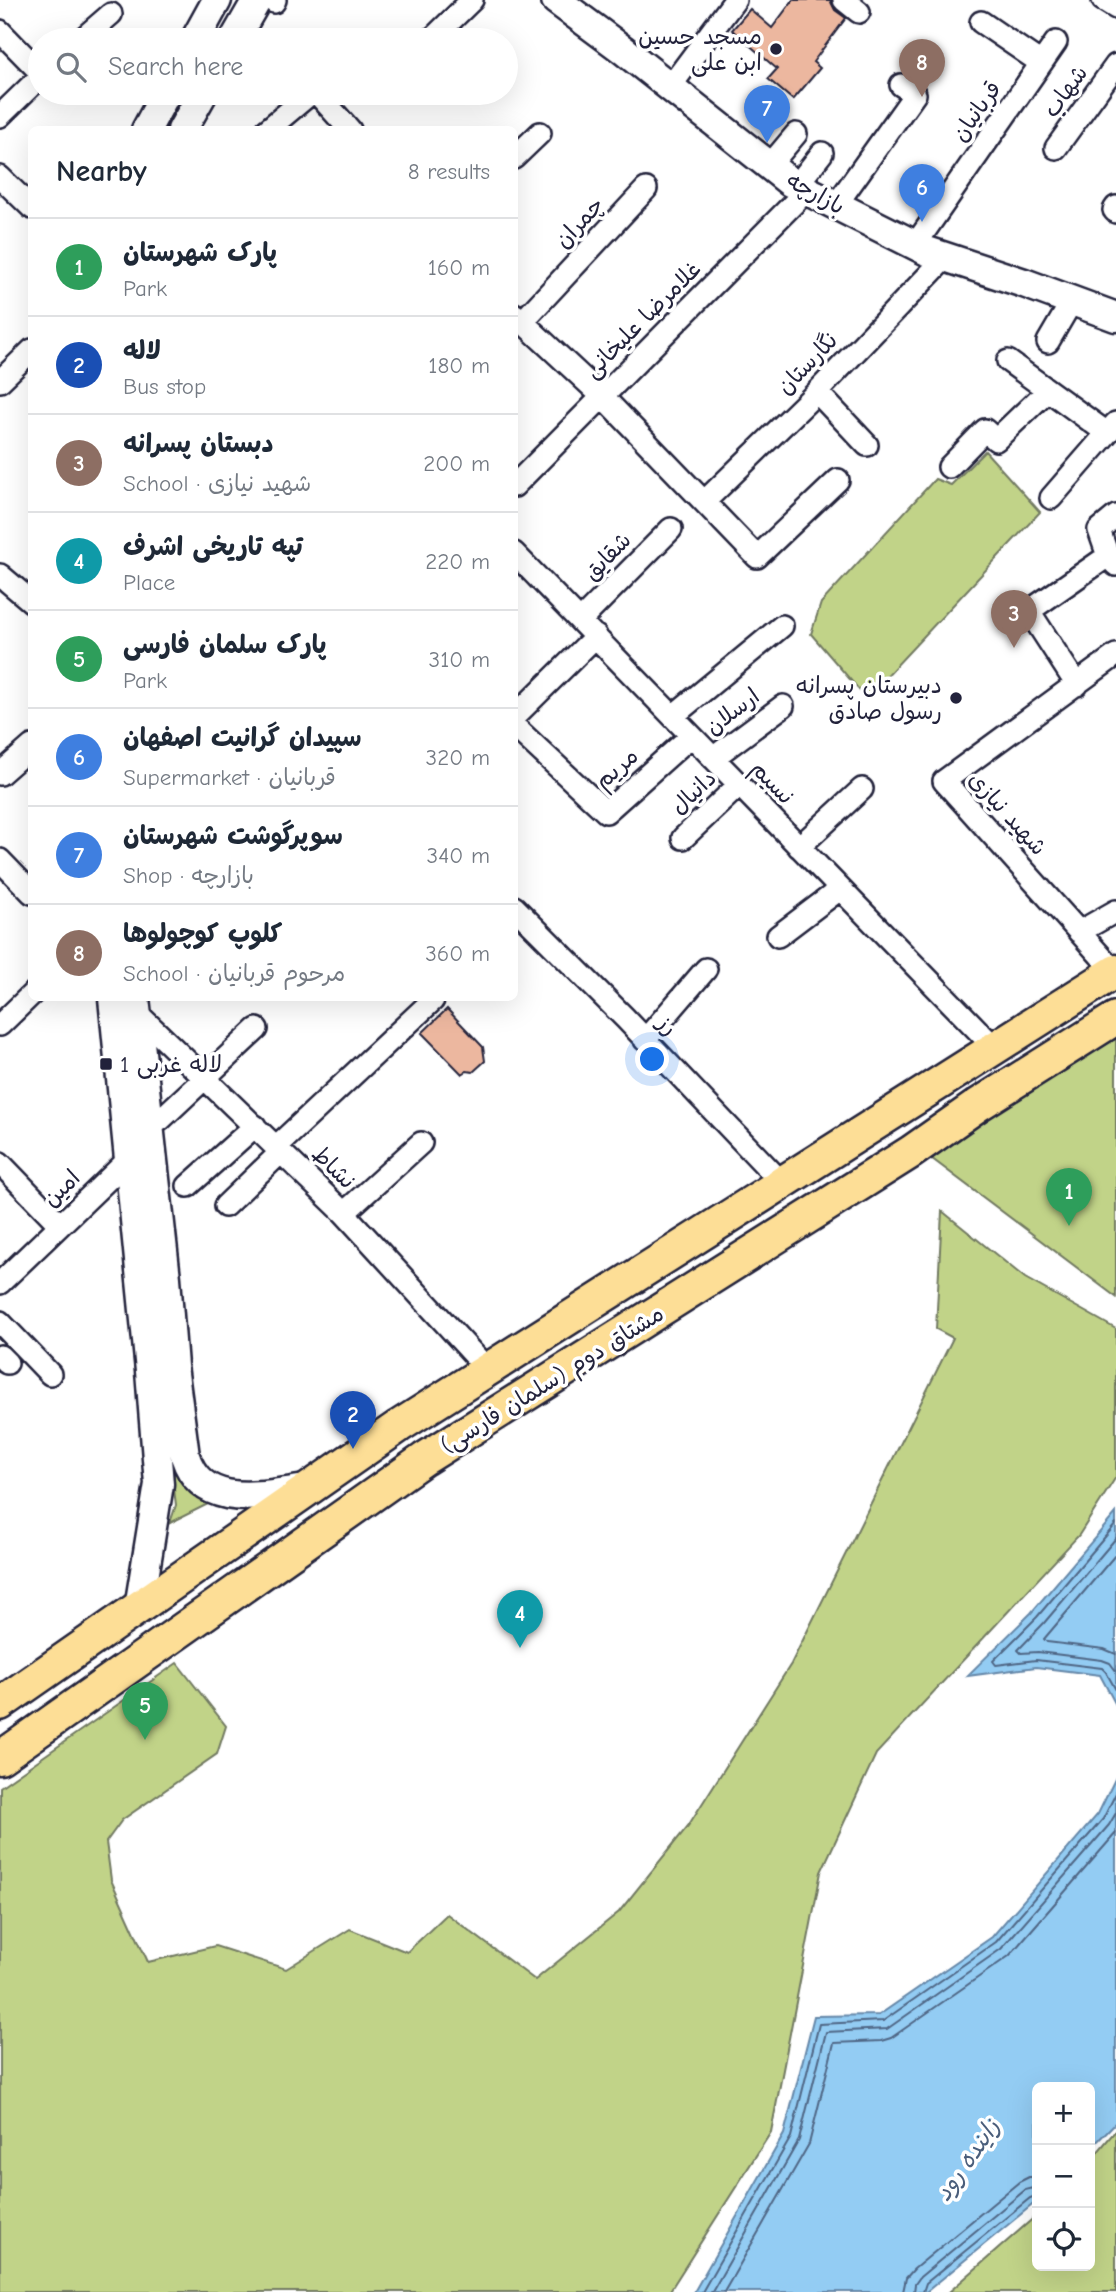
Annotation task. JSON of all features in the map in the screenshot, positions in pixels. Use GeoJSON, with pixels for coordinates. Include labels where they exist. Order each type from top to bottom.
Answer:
{"type":"FeatureCollection","features":[{"type":"Feature","properties":{"kind":"main road"},"geometry":{"type":"LineString","coordinates":[[202,28],[217,0]]}},
{"type":"Feature","properties":{"kind":"main road","name":"بازارچه"},"geometry":{"type":"LineString","coordinates":[[556,0],[802,188],[945,258],[1116,317]]}},
{"type":"Feature","properties":{"kind":"main road"},"geometry":{"type":"LineString","coordinates":[[242,28],[261,1]]}},
{"type":"Feature","properties":{"kind":"main road"},"geometry":{"type":"LineString","coordinates":[[148,126],[160,105]]}},
{"type":"Feature","properties":{"kind":"main road"},"geometry":{"type":"LineString","coordinates":[[184,126],[197,105]]}},
{"type":"Feature","properties":{"kind":"main road","name":"مشتاق دوم (سلمان فارسی)"},"geometry":{"type":"LineString","coordinates":[[0,1704],[399,1426],[1115,972]]}},
{"type":"Feature","properties":{"kind":"main road"},"geometry":{"type":"LineString","coordinates":[[128,1002],[129,1159],[162,1368],[189,1467],[213,1492],[254,1496],[308,1489]]}},
{"type":"Feature","properties":{"kind":"main road"},"geometry":{"type":"LineString","coordinates":[[128,1002],[157,1197],[162,1368],[159,1484],[139,1608]]}},
{"type":"Feature","properties":{"kind":"main road","name":"مشتاق دوم (سلمان فارسی)"},"geometry":{"type":"LineString","coordinates":[[0,1758],[424,1459],[911,1152],[978,1105],[1116,1018]]}},
{"type":"Feature","properties":{"kind":"street"},"geometry":{"type":"LineString","coordinates":[[443,28],[472,0]]}},
{"type":"Feature","properties":{"kind":"street"},"geometry":{"type":"LineString","coordinates":[[670,87],[735,0]]}},
{"type":"Feature","properties":{"kind":"street"},"geometry":{"type":"LineString","coordinates":[[1103,0],[1116,8]]}},
{"type":"Feature","properties":{"kind":"street"},"geometry":{"type":"LineString","coordinates":[[95,28],[111,14]]}},
{"type":"Feature","properties":{"kind":"street"},"geometry":{"type":"LineString","coordinates":[[981,22],[1041,63]]}},
{"type":"Feature","properties":{"kind":"street"},"geometry":{"type":"LineString","coordinates":[[0,30],[28,61]]}},
{"type":"Feature","properties":{"kind":"street","name":"قربانیان"},"geometry":{"type":"LineString","coordinates":[[915,245],[1056,42]]}},
{"type":"Feature","properties":{"kind":"street","name":"شهاب"},"geometry":{"type":"LineString","coordinates":[[1056,148],[1116,65]]}},
{"type":"Feature","properties":{"kind":"street"},"geometry":{"type":"LineString","coordinates":[[836,205],[915,94],[901,85]]}},
{"type":"Feature","properties":{"kind":"street"},"geometry":{"type":"LineString","coordinates":[[0,116],[28,87]]}},
{"type":"Feature","properties":{"kind":"street"},"geometry":{"type":"LineString","coordinates":[[272,126],[297,105]]}},
{"type":"Feature","properties":{"kind":"street"},"geometry":{"type":"LineString","coordinates":[[327,105],[346,126]]}},
{"type":"Feature","properties":{"kind":"street"},"geometry":{"type":"LineString","coordinates":[[518,154],[540,133]]}},
{"type":"Feature","properties":{"kind":"street"},"geometry":{"type":"LineString","coordinates":[[770,165],[796,134]]}},
{"type":"Feature","properties":{"kind":"street","name":"غلامرضا علیخانی"},"geometry":{"type":"LineString","coordinates":[[518,482],[802,188],[822,153]]}},
{"type":"Feature","properties":{"kind":"street"},"geometry":{"type":"LineString","coordinates":[[0,177],[28,204]]}},
{"type":"Feature","properties":{"kind":"street","name":"چمران"},"geometry":{"type":"LineString","coordinates":[[518,317],[646,188]]}},
{"type":"Feature","properties":{"kind":"street","name":"نگارستان"},"geometry":{"type":"LineString","coordinates":[[704,502],[817,391],[945,258]]}},
{"type":"Feature","properties":{"kind":"street"},"geometry":{"type":"LineString","coordinates":[[1048,342],[1072,301]]}},
{"type":"Feature","properties":{"kind":"street","name":"چمران"},"geometry":{"type":"LineString","coordinates":[[518,319],[603,397]]}},
{"type":"Feature","properties":{"kind":"street"},"geometry":{"type":"LineString","coordinates":[[2,374],[28,353]]}},
{"type":"Feature","properties":{"kind":"street"},"geometry":{"type":"LineString","coordinates":[[1008,361],[1048,390],[1112,428],[1051,498]]}},
{"type":"Feature","properties":{"kind":"street"},"geometry":{"type":"LineString","coordinates":[[949,467],[985,430],[996,440],[1048,390]]}},
{"type":"Feature","properties":{"kind":"street"},"geometry":{"type":"LineString","coordinates":[[817,391],[867,445]]}},
{"type":"Feature","properties":{"kind":"street"},"geometry":{"type":"LineString","coordinates":[[603,397],[757,557],[838,480]]}},
{"type":"Feature","properties":{"kind":"street"},"geometry":{"type":"LineString","coordinates":[[1077,685],[1029,611],[1112,560],[1099,530],[1116,516]]}},
{"type":"Feature","properties":{"kind":"street","name":"شقایق"},"geometry":{"type":"LineString","coordinates":[[581,620],[671,528]]}},
{"type":"Feature","properties":{"kind":"street","name":"نسیم"},"geometry":{"type":"LineString","coordinates":[[518,557],[995,1048]]}},
{"type":"Feature","properties":{"kind":"street"},"geometry":{"type":"LineString","coordinates":[[0,575],[28,599]]}},
{"type":"Feature","properties":{"kind":"street"},"geometry":{"type":"LineString","coordinates":[[673,716],[782,626]]}},
{"type":"Feature","properties":{"kind":"street"},"geometry":{"type":"LineString","coordinates":[[518,713],[596,636]]}},
{"type":"Feature","properties":{"kind":"street","name":"شهید نیازی"},"geometry":{"type":"LineString","coordinates":[[1115,972],[944,781],[1116,655]]}},
{"type":"Feature","properties":{"kind":"street","name":"ارسلان"},"geometry":{"type":"LineString","coordinates":[[713,758],[783,706]]}},
{"type":"Feature","properties":{"kind":"street","name":"مریم"},"geometry":{"type":"LineString","coordinates":[[518,730],[606,811],[691,736]]}},
{"type":"Feature","properties":{"kind":"street"},"geometry":{"type":"LineString","coordinates":[[0,774],[28,750]]}},
{"type":"Feature","properties":{"kind":"street","name":"دانیال"},"geometry":{"type":"LineString","coordinates":[[683,838],[739,785]]}},
{"type":"Feature","properties":{"kind":"street"},"geometry":{"type":"LineString","coordinates":[[799,846],[862,789]]}},
{"type":"Feature","properties":{"kind":"street"},"geometry":{"type":"LineString","coordinates":[[0,860],[28,889]]}},
{"type":"Feature","properties":{"kind":"street"},"geometry":{"type":"LineString","coordinates":[[778,936],[840,889]]}},
{"type":"Feature","properties":{"kind":"street","name":"رز"},"geometry":{"type":"LineString","coordinates":[[518,911],[782,1183]]}},
{"type":"Feature","properties":{"kind":"street"},"geometry":{"type":"LineString","coordinates":[[1079,932],[1116,911]]}},
{"type":"Feature","properties":{"kind":"street"},"geometry":{"type":"LineString","coordinates":[[645,1040],[706,970]]}},
{"type":"Feature","properties":{"kind":"street"},"geometry":{"type":"LineString","coordinates":[[0,1025],[28,999]]}},
{"type":"Feature","properties":{"kind":"street"},"geometry":{"type":"LineString","coordinates":[[225,1206],[432,1001]]}},
{"type":"Feature","properties":{"kind":"street","name":"نشاط"},"geometry":{"type":"LineString","coordinates":[[128,1002],[344,1213],[488,1370]]}},
{"type":"Feature","properties":{"kind":"street"},"geometry":{"type":"LineString","coordinates":[[160,1120],[257,1029]]}},
{"type":"Feature","properties":{"kind":"street"},"geometry":{"type":"LineString","coordinates":[[188,1186],[255,1126]]}},
{"type":"Feature","properties":{"kind":"street"},"geometry":{"type":"LineString","coordinates":[[344,1213],[421,1143]]}},
{"type":"Feature","properties":{"kind":"street","name":"امین"},"geometry":{"type":"LineString","coordinates":[[0,1283],[129,1159]]}},
{"type":"Feature","properties":{"kind":"street"},"geometry":{"type":"LineString","coordinates":[[0,1163],[60,1225]]}},
{"type":"Feature","properties":{"kind":"street"},"geometry":{"type":"LineString","coordinates":[[0,1322],[50,1374]]}},
{"type":"Feature","properties":{"kind":"green space"},"geometry":{"type":"Polygon","coordinates":[[[985,451],[1040,512],[866,698],[811,634],[821,603],[935,479],[951,485],[985,451]]]}},
{"type":"Feature","properties":{"kind":"green space"},"geometry":{"type":"Polygon","coordinates":[[[1116,1038],[1116,1297],[927,1155],[1116,1038]]]}},
{"type":"Feature","properties":{"kind":"green space"},"geometry":{"type":"Polygon","coordinates":[[[942,1211],[1025,1278],[1116,1329],[1116,1477],[1079,1535],[876,1754],[821,1872],[771,2132],[669,2292],[0,2292],[0,1787],[177,1663],[226,1726],[217,1754],[122,1820],[106,1842],[111,1880],[148,1962],[215,1946],[286,1969],[350,1929],[407,1952],[447,1914],[535,1980],[619,1912],[688,1826],[791,1664],[953,1338],[936,1329],[942,1211]]]}},
{"type":"Feature","properties":{"kind":"green space"},"geometry":{"type":"Polygon","coordinates":[[[160,1380],[218,1499],[170,1523],[176,1505],[160,1380]]]}},
{"type":"Feature","properties":{"kind":"green space"},"geometry":{"type":"Polygon","coordinates":[[[1116,2130],[1116,2292],[949,2292],[1032,2219],[1032,2271],[1095,2271],[1095,2155],[1116,2130]]]}},
{"type":"Feature","properties":{"kind":"water"},"geometry":{"type":"Polygon","coordinates":[[[1116,1513],[1116,1705],[1100,1675],[1036,1667],[967,1676],[1031,1613],[1116,1513]]]}},
{"type":"Feature","properties":{"kind":"water","name":"زاینده رود"},"geometry":{"type":"Polygon","coordinates":[[[1116,1777],[1116,2122],[1095,2144],[1095,2082],[1032,2082],[1032,2205],[926,2292],[694,2292],[784,2134],[814,2016],[879,2015],[992,1937],[1098,1814],[1116,1777]]]}},
{"type":"Feature","properties":{"kind":"building"},"geometry":{"type":"Polygon","coordinates":[[[793,0],[830,0],[835,10],[846,18],[813,62],[820,68],[793,100],[768,79],[777,69],[732,30],[750,9],[772,28],[793,0]]]}},
{"type":"Feature","properties":{"kind":"building"},"geometry":{"type":"Polygon","coordinates":[[[447,1009],[483,1047],[485,1061],[473,1072],[462,1074],[422,1033],[447,1009]]]}},
{"type":"Feature","properties":{"kind":"place","name":"مسجد حسین ابن علی"},"geometry":{"type":"Point","coordinates":[776,49]}},
{"type":"Feature","properties":{"kind":"place","name":"کلوپ کوچولوها"},"geometry":{"type":"Point","coordinates":[922,97]}},
{"type":"Feature","properties":{"kind":"place","name":"سوپرگوشت شهرستان"},"geometry":{"type":"Point","coordinates":[767,143]}},
{"type":"Feature","properties":{"kind":"place","name":"سپیدان گرانیت اصفهان"},"geometry":{"type":"Point","coordinates":[922,222]}},
{"type":"Feature","properties":{"kind":"place","name":"دبستان پسرانه"},"geometry":{"type":"Point","coordinates":[1014,648]}},
{"type":"Feature","properties":{"kind":"place","name":"دبیرستان پسرانه رسول صادق"},"geometry":{"type":"Point","coordinates":[956,698]}},
{"type":"Feature","properties":{"kind":"place","name":"لاله غربی 1"},"geometry":{"type":"Point","coordinates":[106,1064]}},
{"type":"Feature","properties":{"kind":"place","name":"پارک شهرستان"},"geometry":{"type":"Point","coordinates":[1069,1226]}},
{"type":"Feature","properties":{"kind":"place","name":"لاله"},"geometry":{"type":"Point","coordinates":[353,1449]}},
{"type":"Feature","properties":{"kind":"place","name":"تپه تاریخی اشرف"},"geometry":{"type":"Point","coordinates":[520,1648]}},
{"type":"Feature","properties":{"kind":"place","name":"پارک سلمان فارسی"},"geometry":{"type":"Point","coordinates":[145,1740]}}]}
